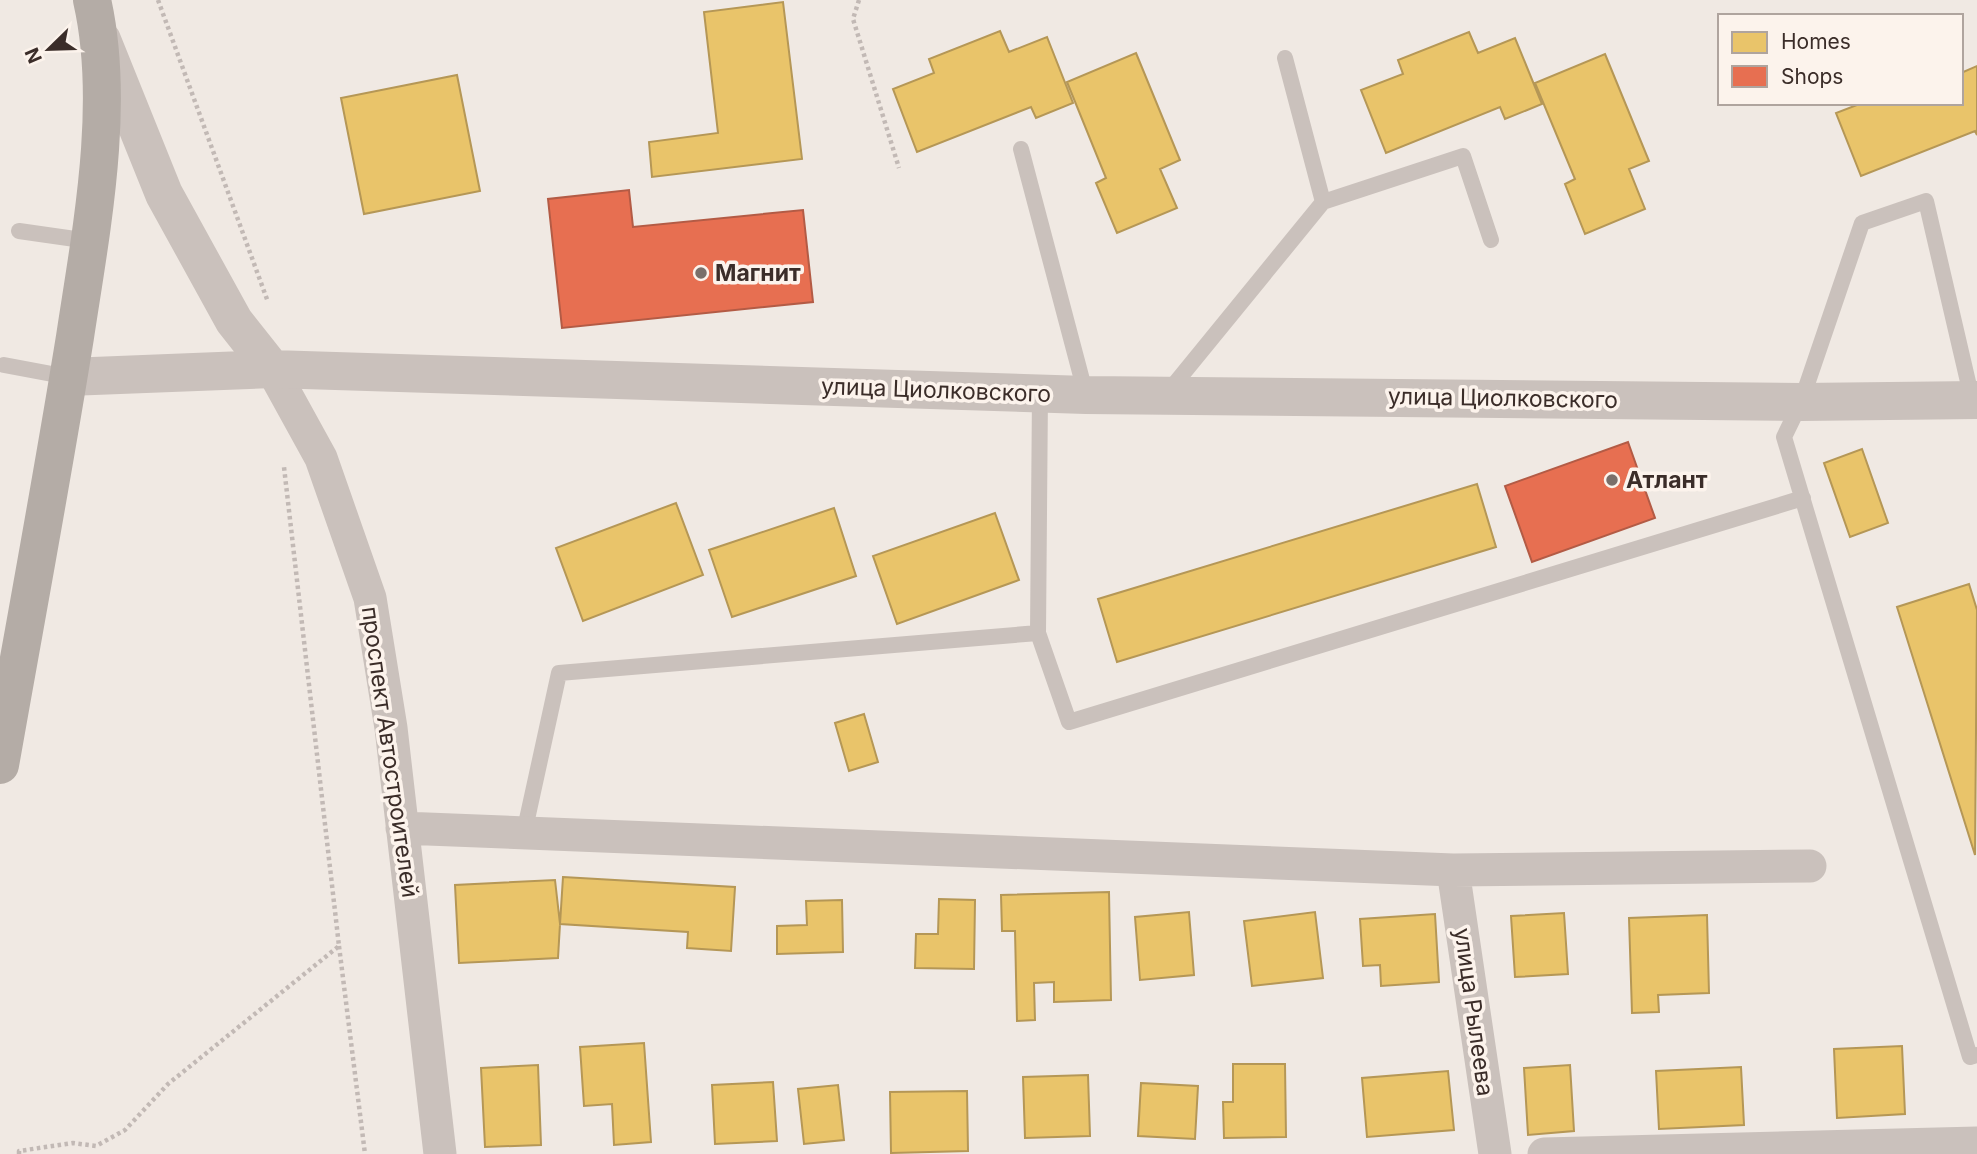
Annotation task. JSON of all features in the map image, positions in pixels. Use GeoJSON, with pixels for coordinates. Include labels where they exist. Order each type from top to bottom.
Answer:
{"type":"FeatureCollection","features":[{"type":"Feature","properties":{"kind":"highway"},"geometry":{"type":"LineString","coordinates":[[0,765],[68,377],[99,169],[96,18]]}},
{"type":"Feature","properties":{"kind":"street"},"geometry":{"type":"LineString","coordinates":[[96,18],[164,194],[234,321],[272,369]]}},
{"type":"Feature","properties":{"kind":"street","name":"улица Циолковского"},"geometry":{"type":"LineString","coordinates":[[68,377],[272,369],[1086,395],[1167,393],[1801,402],[1975,400]]}},
{"type":"Feature","properties":{"kind":"street","name":"проспект Автостроителей"},"geometry":{"type":"LineString","coordinates":[[272,369],[321,458],[370,598],[402,828],[440,1154]]}},
{"type":"Feature","properties":{"kind":"street"},"geometry":{"type":"LineString","coordinates":[[402,828],[1453,870],[1810,866]]}},
{"type":"Feature","properties":{"kind":"street","name":"улица Рылеева"},"geometry":{"type":"LineString","coordinates":[[1453,870],[1494,1154]]}},
{"type":"Feature","properties":{"kind":"street"},"geometry":{"type":"LineString","coordinates":[[1544,1154],[1977,1143]]}},
{"type":"Feature","properties":{"kind":"lane"},"geometry":{"type":"LineString","coordinates":[[1285,58],[1323,202]]}},
{"type":"Feature","properties":{"kind":"lane"},"geometry":{"type":"LineString","coordinates":[[1021,149],[1086,395]]}},
{"type":"Feature","properties":{"kind":"lane"},"geometry":{"type":"LineString","coordinates":[[1167,393],[1323,202],[1463,156],[1491,240]]}},
{"type":"Feature","properties":{"kind":"lane"},"geometry":{"type":"LineString","coordinates":[[1975,400],[1926,201],[1862,223],[1801,402],[1784,437],[1970,1057],[1977,1055]]}},
{"type":"Feature","properties":{"kind":"lane"},"geometry":{"type":"LineString","coordinates":[[19,231],[89,240]]}},
{"type":"Feature","properties":{"kind":"lane"},"geometry":{"type":"LineString","coordinates":[[4,365],[68,377]]}},
{"type":"Feature","properties":{"kind":"lane"},"geometry":{"type":"LineString","coordinates":[[1040,393],[1038,633],[1069,722],[1803,498]]}},
{"type":"Feature","properties":{"kind":"lane"},"geometry":{"type":"LineString","coordinates":[[524,833],[559,673],[1038,633]]}},
{"type":"Feature","properties":{"kind":"path"},"geometry":{"type":"LineString","coordinates":[[158,0],[268,296],[269,308]]}},
{"type":"Feature","properties":{"kind":"path"},"geometry":{"type":"LineString","coordinates":[[859,0],[853,19],[899,168]]}},
{"type":"Feature","properties":{"kind":"path"},"geometry":{"type":"LineString","coordinates":[[284,465],[365,1154]]}},
{"type":"Feature","properties":{"kind":"path"},"geometry":{"type":"LineString","coordinates":[[19,1154],[19,1151],[73,1143],[96,1146],[125,1130],[168,1084],[339,946]]}},
{"type":"Feature","properties":{"kind":"building: Homes"},"geometry":{"type":"Polygon","coordinates":[[[783,2],[802,159],[652,177],[649,142],[718,133],[704,12],[783,2]]]}},
{"type":"Feature","properties":{"kind":"building: Homes"},"geometry":{"type":"Polygon","coordinates":[[[1000,31],[1009,52],[1047,37],[1073,103],[1036,118],[1031,107],[917,152],[893,89],[934,73],[929,59],[1000,31]]]}},
{"type":"Feature","properties":{"kind":"building: Homes"},"geometry":{"type":"Polygon","coordinates":[[[1469,32],[1478,53],[1515,38],[1542,104],[1505,119],[1500,107],[1386,153],[1361,90],[1403,74],[1398,60],[1469,32]]]}},
{"type":"Feature","properties":{"kind":"building: Homes"},"geometry":{"type":"Polygon","coordinates":[[[1136,53],[1180,160],[1160,169],[1177,208],[1117,233],[1096,183],[1106,178],[1067,82],[1136,53]]]}},
{"type":"Feature","properties":{"kind":"building: Homes"},"geometry":{"type":"Polygon","coordinates":[[[1605,54],[1649,161],[1629,169],[1645,209],[1585,234],[1565,184],[1575,179],[1535,83],[1605,54]]]}},
{"type":"Feature","properties":{"kind":"building: Homes"},"geometry":{"type":"Polygon","coordinates":[[[1977,66],[1977,135],[1975,131],[1861,176],[1836,113],[1857,105],[1963,105],[1963,72],[1977,66]]]}},
{"type":"Feature","properties":{"kind":"building: Homes"},"geometry":{"type":"Polygon","coordinates":[[[457,75],[480,191],[364,214],[341,98],[457,75]]]}},
{"type":"Feature","properties":{"kind":"building: Homes"},"geometry":{"type":"Polygon","coordinates":[[[1862,449],[1888,523],[1850,537],[1824,463],[1862,449]]]}},
{"type":"Feature","properties":{"kind":"building: Homes"},"geometry":{"type":"Polygon","coordinates":[[[1477,484],[1496,547],[1117,662],[1098,599],[1477,484]]]}},
{"type":"Feature","properties":{"kind":"building: Homes"},"geometry":{"type":"Polygon","coordinates":[[[676,503],[703,575],[583,621],[556,548],[676,503]]]}},
{"type":"Feature","properties":{"kind":"building: Homes"},"geometry":{"type":"Polygon","coordinates":[[[834,508],[856,576],[732,617],[709,550],[834,508]]]}},
{"type":"Feature","properties":{"kind":"building: Homes"},"geometry":{"type":"Polygon","coordinates":[[[995,513],[1019,580],[897,624],[873,556],[995,513]]]}},
{"type":"Feature","properties":{"kind":"building: Homes"},"geometry":{"type":"Polygon","coordinates":[[[1969,584],[1977,610],[1975,855],[1897,607],[1969,584]]]}},
{"type":"Feature","properties":{"kind":"building: Homes"},"geometry":{"type":"Polygon","coordinates":[[[864,714],[878,762],[849,771],[835,723],[864,714]]]}},
{"type":"Feature","properties":{"kind":"building: Homes"},"geometry":{"type":"Polygon","coordinates":[[[563,877],[735,887],[731,951],[687,948],[688,932],[560,924],[563,877]]]}},
{"type":"Feature","properties":{"kind":"building: Homes"},"geometry":{"type":"Polygon","coordinates":[[[555,880],[560,924],[558,958],[459,963],[455,885],[555,880]]]}},
{"type":"Feature","properties":{"kind":"building: Homes"},"geometry":{"type":"Polygon","coordinates":[[[1109,892],[1111,1000],[1054,1002],[1054,982],[1034,983],[1035,1020],[1017,1021],[1015,931],[1002,931],[1001,895],[1109,892]]]}},
{"type":"Feature","properties":{"kind":"building: Homes"},"geometry":{"type":"Polygon","coordinates":[[[939,899],[975,900],[974,969],[915,968],[916,934],[938,934],[939,899]]]}},
{"type":"Feature","properties":{"kind":"building: Homes"},"geometry":{"type":"Polygon","coordinates":[[[842,900],[843,952],[777,954],[777,926],[807,925],[806,901],[842,900]]]}},
{"type":"Feature","properties":{"kind":"building: Homes"},"geometry":{"type":"Polygon","coordinates":[[[1189,912],[1194,975],[1140,980],[1135,917],[1189,912]]]}},
{"type":"Feature","properties":{"kind":"building: Homes"},"geometry":{"type":"Polygon","coordinates":[[[1315,912],[1323,978],[1252,986],[1244,921],[1315,912]]]}},
{"type":"Feature","properties":{"kind":"building: Homes"},"geometry":{"type":"Polygon","coordinates":[[[1564,913],[1568,974],[1515,977],[1511,916],[1564,913]]]}},
{"type":"Feature","properties":{"kind":"building: Homes"},"geometry":{"type":"Polygon","coordinates":[[[1435,914],[1439,982],[1381,986],[1380,965],[1363,966],[1360,919],[1435,914]]]}},
{"type":"Feature","properties":{"kind":"building: Homes"},"geometry":{"type":"Polygon","coordinates":[[[1707,915],[1709,993],[1658,995],[1659,1012],[1632,1013],[1629,918],[1707,915]]]}},
{"type":"Feature","properties":{"kind":"building: Homes"},"geometry":{"type":"Polygon","coordinates":[[[644,1043],[651,1142],[614,1145],[612,1104],[584,1106],[580,1047],[644,1043]]]}},
{"type":"Feature","properties":{"kind":"building: Homes"},"geometry":{"type":"Polygon","coordinates":[[[1902,1046],[1905,1114],[1837,1118],[1834,1049],[1902,1046]]]}},
{"type":"Feature","properties":{"kind":"building: Homes"},"geometry":{"type":"Polygon","coordinates":[[[1233,1064],[1285,1064],[1286,1137],[1224,1138],[1223,1102],[1233,1102],[1233,1064]]]}},
{"type":"Feature","properties":{"kind":"building: Homes"},"geometry":{"type":"Polygon","coordinates":[[[538,1065],[541,1145],[485,1147],[481,1068],[538,1065]]]}},
{"type":"Feature","properties":{"kind":"building: Homes"},"geometry":{"type":"Polygon","coordinates":[[[1570,1065],[1574,1131],[1528,1135],[1524,1068],[1570,1065]]]}},
{"type":"Feature","properties":{"kind":"building: Homes"},"geometry":{"type":"Polygon","coordinates":[[[1741,1067],[1744,1125],[1659,1129],[1656,1071],[1741,1067]]]}},
{"type":"Feature","properties":{"kind":"building: Homes"},"geometry":{"type":"Polygon","coordinates":[[[1448,1071],[1454,1130],[1367,1137],[1362,1078],[1448,1071]]]}},
{"type":"Feature","properties":{"kind":"building: Homes"},"geometry":{"type":"Polygon","coordinates":[[[1088,1075],[1090,1136],[1025,1138],[1023,1077],[1088,1075]]]}},
{"type":"Feature","properties":{"kind":"building: Homes"},"geometry":{"type":"Polygon","coordinates":[[[773,1082],[777,1141],[715,1144],[712,1085],[773,1082]]]}},
{"type":"Feature","properties":{"kind":"building: Homes"},"geometry":{"type":"Polygon","coordinates":[[[1141,1083],[1198,1086],[1195,1139],[1138,1136],[1141,1083]]]}},
{"type":"Feature","properties":{"kind":"building: Homes"},"geometry":{"type":"Polygon","coordinates":[[[838,1085],[844,1140],[804,1144],[798,1089],[838,1085]]]}},
{"type":"Feature","properties":{"kind":"building: Homes"},"geometry":{"type":"Polygon","coordinates":[[[967,1091],[968,1151],[891,1153],[890,1092],[967,1091]]]}},
{"type":"Feature","properties":{"kind":"building: Shops"},"geometry":{"type":"Polygon","coordinates":[[[629,190],[633,227],[803,210],[813,302],[562,328],[548,199],[629,190]]]}},
{"type":"Feature","properties":{"kind":"building: Shops"},"geometry":{"type":"Polygon","coordinates":[[[1628,442],[1655,518],[1532,562],[1505,486],[1628,442]]]}},
{"type":"Feature","properties":{"kind":"place","name":"Магнит"},"geometry":{"type":"Point","coordinates":[701,273]}},
{"type":"Feature","properties":{"kind":"place","name":"Атлант"},"geometry":{"type":"Point","coordinates":[1612,480]}}]}
